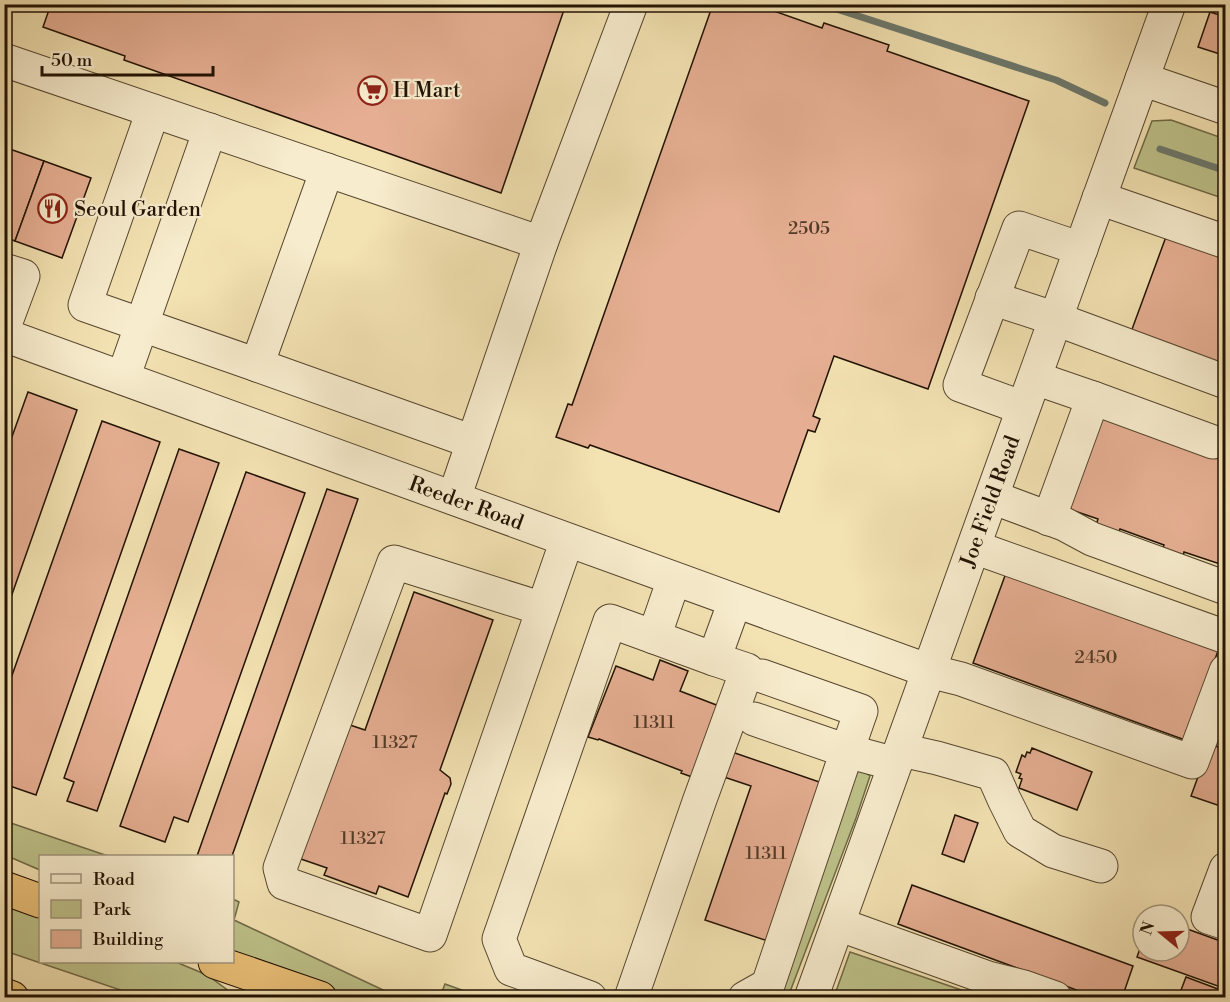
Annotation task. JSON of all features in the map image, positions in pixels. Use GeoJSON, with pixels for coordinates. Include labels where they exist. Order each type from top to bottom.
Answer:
{"type":"FeatureCollection","features":[{"type":"Feature","properties":{"kind":"highway"},"geometry":{"type":"LineString","coordinates":[[4,871],[39,884]]}},
{"type":"Feature","properties":{"kind":"highway"},"geometry":{"type":"LineString","coordinates":[[4,888],[39,901]]}},
{"type":"Feature","properties":{"kind":"highway"},"geometry":{"type":"LineString","coordinates":[[199,963],[251,998]]}},
{"type":"Feature","properties":{"kind":"highway"},"geometry":{"type":"LineString","coordinates":[[218,963],[320,998]]}},
{"type":"Feature","properties":{"kind":"highway"},"geometry":{"type":"LineString","coordinates":[[4,995],[12,998]]}},
{"type":"Feature","properties":{"kind":"street"},"geometry":{"type":"LineString","coordinates":[[454,498],[541,243],[630,4]]}},
{"type":"Feature","properties":{"kind":"street","name":"Joe Field Road"},"geometry":{"type":"LineString","coordinates":[[811,998],[1169,4]]}},
{"type":"Feature","properties":{"kind":"street"},"geometry":{"type":"LineString","coordinates":[[4,60],[541,243]]}},
{"type":"Feature","properties":{"kind":"street"},"geometry":{"type":"LineString","coordinates":[[1142,79],[1226,108]]}},
{"type":"Feature","properties":{"kind":"street"},"geometry":{"type":"LineString","coordinates":[[153,111],[85,305],[473,442]]}},
{"type":"Feature","properties":{"kind":"street"},"geometry":{"type":"LineString","coordinates":[[123,378],[210,130]]}},
{"type":"Feature","properties":{"kind":"street"},"geometry":{"type":"LineString","coordinates":[[257,364],[327,170]]}},
{"type":"Feature","properties":{"kind":"street"},"geometry":{"type":"LineString","coordinates":[[1099,198],[1226,242]]}},
{"type":"Feature","properties":{"kind":"street"},"geometry":{"type":"LineString","coordinates":[[1023,408],[960,385],[1018,228],[1081,249]]}},
{"type":"Feature","properties":{"kind":"street"},"geometry":{"type":"LineString","coordinates":[[4,270],[23,276],[4,327]]}},
{"type":"Feature","properties":{"kind":"street"},"geometry":{"type":"LineString","coordinates":[[992,298],[1056,319],[1226,382]]}},
{"type":"Feature","properties":{"kind":"street","name":"Reeder Road"},"geometry":{"type":"LineString","coordinates":[[4,335],[929,671],[961,679],[1192,762],[1226,671]]}},
{"type":"Feature","properties":{"kind":"street"},"geometry":{"type":"LineString","coordinates":[[1035,378],[1213,442]]}},
{"type":"Feature","properties":{"kind":"street"},"geometry":{"type":"LineString","coordinates":[[1049,519],[1093,398]]}},
{"type":"Feature","properties":{"kind":"street"},"geometry":{"type":"LineString","coordinates":[[992,497],[1064,524],[1092,539],[1226,588]]}},
{"type":"Feature","properties":{"kind":"street"},"geometry":{"type":"LineString","coordinates":[[543,609],[394,562],[280,868],[284,883],[430,935],[567,540]]}},
{"type":"Feature","properties":{"kind":"street"},"geometry":{"type":"LineString","coordinates":[[974,548],[1226,638]]}},
{"type":"Feature","properties":{"kind":"street"},"geometry":{"type":"LineString","coordinates":[[654,637],[674,579]]}},
{"type":"Feature","properties":{"kind":"street"},"geometry":{"type":"LineString","coordinates":[[714,659],[735,601]]}},
{"type":"Feature","properties":{"kind":"street"},"geometry":{"type":"LineString","coordinates":[[590,998],[511,969],[499,939],[610,621],[747,670],[631,998]]}},
{"type":"Feature","properties":{"kind":"street"},"geometry":{"type":"LineString","coordinates":[[745,998],[768,985],[861,711],[762,676]]}},
{"type":"Feature","properties":{"kind":"street"},"geometry":{"type":"LineString","coordinates":[[754,719],[847,751],[898,757],[937,758],[993,774],[1020,831],[1053,851],[1101,866]]}},
{"type":"Feature","properties":{"kind":"street"},"geometry":{"type":"LineString","coordinates":[[1226,869],[1208,917],[1226,923]]}},
{"type":"Feature","properties":{"kind":"street"},"geometry":{"type":"LineString","coordinates":[[838,924],[988,978],[1056,998]]}},
{"type":"Feature","properties":{"kind":"green space"},"geometry":{"type":"Polygon","coordinates":[[[1171,120],[1225,139],[1225,199],[1134,168],[1152,121],[1171,120]]]}},
{"type":"Feature","properties":{"kind":"green space"},"geometry":{"type":"Polygon","coordinates":[[[857,766],[870,776],[856,818],[788,997],[779,998],[857,766]]]}},
{"type":"Feature","properties":{"kind":"green space"},"geometry":{"type":"Polygon","coordinates":[[[4,821],[105,855],[39,855],[39,870],[5,855],[4,821]]]}},
{"type":"Feature","properties":{"kind":"green space"},"geometry":{"type":"Polygon","coordinates":[[[234,900],[239,902],[234,920],[234,900]]]}},
{"type":"Feature","properties":{"kind":"green space"},"geometry":{"type":"Polygon","coordinates":[[[5,901],[39,913],[39,962],[5,951],[5,901]]]}},
{"type":"Feature","properties":{"kind":"green space"},"geometry":{"type":"Polygon","coordinates":[[[234,920],[398,997],[281,997],[233,963],[234,920]]]}},
{"type":"Feature","properties":{"kind":"green space"},"geometry":{"type":"Polygon","coordinates":[[[850,952],[982,997],[834,997],[850,952]]]}},
{"type":"Feature","properties":{"kind":"green space"},"geometry":{"type":"Polygon","coordinates":[[[40,963],[178,963],[207,975],[237,997],[141,997],[40,963]]]}},
{"type":"Feature","properties":{"kind":"green space"},"geometry":{"type":"Polygon","coordinates":[[[445,984],[481,997],[440,997],[445,984]]]}},
{"type":"Feature","properties":{"kind":"building","name":"H Mart"},"geometry":{"type":"Polygon","coordinates":[[[51,4],[566,4],[501,193],[124,60],[125,56],[43,27],[51,4]]]}},
{"type":"Feature","properties":{"kind":"building"},"geometry":{"type":"Polygon","coordinates":[[[713,4],[754,4],[822,28],[824,23],[889,45],[887,51],[1029,101],[928,389],[834,356],[813,416],[820,419],[815,432],[808,430],[779,512],[590,445],[588,448],[556,437],[568,404],[572,405],[713,4]]]}},
{"type":"Feature","properties":{"kind":"building"},"geometry":{"type":"Polygon","coordinates":[[[1210,12],[1226,17],[1226,56],[1198,47],[1210,12]]]}},
{"type":"Feature","properties":{"kind":"building"},"geometry":{"type":"Polygon","coordinates":[[[4,147],[44,161],[15,241],[4,237],[4,147]]]}},
{"type":"Feature","properties":{"kind":"building","name":"Seoul Garden"},"geometry":{"type":"Polygon","coordinates":[[[44,161],[91,178],[62,258],[15,241],[44,161]]]}},
{"type":"Feature","properties":{"kind":"building"},"geometry":{"type":"Polygon","coordinates":[[[1167,234],[1226,256],[1226,367],[1131,332],[1167,234]]]}},
{"type":"Feature","properties":{"kind":"building"},"geometry":{"type":"Polygon","coordinates":[[[28,392],[77,410],[4,617],[4,459],[28,392]]]}},
{"type":"Feature","properties":{"kind":"building"},"geometry":{"type":"Polygon","coordinates":[[[1101,409],[1226,454],[1226,566],[1184,552],[1182,560],[1161,553],[1164,545],[1120,529],[1117,537],[1095,528],[1098,519],[1066,508],[1101,409]]]}},
{"type":"Feature","properties":{"kind":"building"},"geometry":{"type":"Polygon","coordinates":[[[102,421],[160,442],[36,795],[4,784],[4,698],[102,421]]]}},
{"type":"Feature","properties":{"kind":"building"},"geometry":{"type":"Polygon","coordinates":[[[179,449],[219,463],[97,811],[67,801],[74,782],[64,778],[179,449]]]}},
{"type":"Feature","properties":{"kind":"building"},"geometry":{"type":"Polygon","coordinates":[[[246,472],[305,493],[188,822],[174,817],[165,842],[120,826],[246,472]]]}},
{"type":"Feature","properties":{"kind":"building"},"geometry":{"type":"Polygon","coordinates":[[[327,489],[358,499],[232,855],[197,855],[327,489]]]}},
{"type":"Feature","properties":{"kind":"building"},"geometry":{"type":"Polygon","coordinates":[[[1006,573],[1218,651],[1185,740],[973,663],[1006,573]]]}},
{"type":"Feature","properties":{"kind":"building"},"geometry":{"type":"Polygon","coordinates":[[[414,592],[493,620],[440,770],[450,778],[451,784],[447,794],[445,793],[408,897],[379,886],[376,894],[324,875],[327,868],[298,858],[347,724],[365,730],[414,592]]]}},
{"type":"Feature","properties":{"kind":"building"},"geometry":{"type":"Polygon","coordinates":[[[660,660],[688,671],[680,691],[719,706],[692,777],[599,739],[588,737],[616,666],[653,680],[660,660]]]}},
{"type":"Feature","properties":{"kind":"building"},"geometry":{"type":"Polygon","coordinates":[[[1210,744],[1226,750],[1226,808],[1191,796],[1210,744]]]}},
{"type":"Feature","properties":{"kind":"building"},"geometry":{"type":"Polygon","coordinates":[[[1032,748],[1092,772],[1077,810],[1019,788],[1022,779],[1019,778],[1021,774],[1016,772],[1022,755],[1025,757],[1032,748]]]}},
{"type":"Feature","properties":{"kind":"building"},"geometry":{"type":"Polygon","coordinates":[[[732,752],[828,785],[774,943],[705,920],[751,786],[724,777],[732,752]]]}},
{"type":"Feature","properties":{"kind":"building"},"geometry":{"type":"Polygon","coordinates":[[[955,815],[978,823],[964,862],[942,854],[955,815]]]}},
{"type":"Feature","properties":{"kind":"building"},"geometry":{"type":"Polygon","coordinates":[[[912,885],[1133,966],[1122,998],[1098,998],[898,924],[912,885]]]}},
{"type":"Feature","properties":{"kind":"building"},"geometry":{"type":"Polygon","coordinates":[[[1191,930],[1226,943],[1226,989],[1154,963],[1191,963],[1191,930]]]}},
{"type":"Feature","properties":{"kind":"building"},"geometry":{"type":"Polygon","coordinates":[[[1186,977],[1226,992],[1224,998],[1178,998],[1186,977]]]}},
{"type":"Feature","properties":{"kind":"waterway"},"geometry":{"type":"LineString","coordinates":[[821,4],[1056,80],[1105,103]]}},
{"type":"Feature","properties":{"kind":"waterway"},"geometry":{"type":"LineString","coordinates":[[1160,149],[1226,171]]}},
{"type":"Feature","properties":{"kind":"place","name":"H Mart"},"geometry":{"type":"Point","coordinates":[372,90]}},
{"type":"Feature","properties":{"kind":"place","name":"Seoul Garden"},"geometry":{"type":"Point","coordinates":[53,209]}}]}
